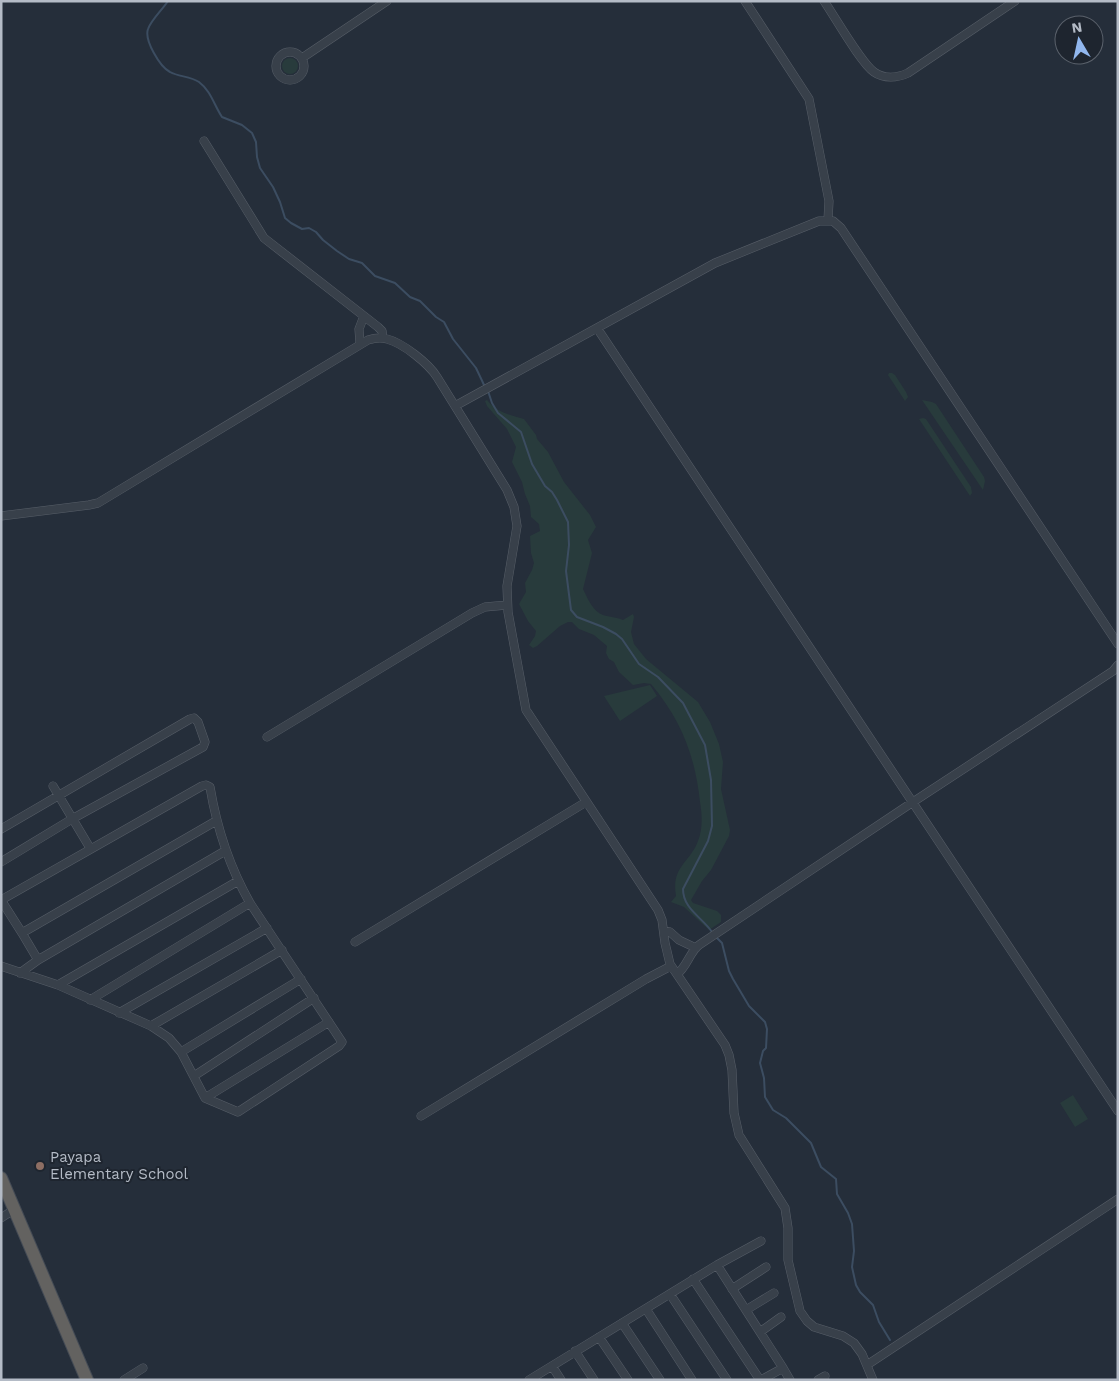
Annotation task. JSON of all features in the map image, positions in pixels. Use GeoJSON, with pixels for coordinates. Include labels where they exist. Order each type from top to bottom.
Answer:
{"type":"FeatureCollection","features":[{"type":"Feature","properties":{"kind":"highway"},"geometry":{"type":"LineString","coordinates":[[1,1178],[87,1380]]}},
{"type":"Feature","properties":{"kind":"street"},"geometry":{"type":"LineString","coordinates":[[302,58],[387,1]]}},
{"type":"Feature","properties":{"kind":"street"},"geometry":{"type":"LineString","coordinates":[[745,1],[809,99],[829,201],[828,220]]}},
{"type":"Feature","properties":{"kind":"street"},"geometry":{"type":"LineString","coordinates":[[824,1],[868,66],[879,75],[894,77],[908,73],[1014,1]]}},
{"type":"Feature","properties":{"kind":"street"},"geometry":{"type":"LineString","coordinates":[[204,141],[264,238],[380,329],[383,338]]}},
{"type":"Feature","properties":{"kind":"street"},"geometry":{"type":"LineString","coordinates":[[455,406],[715,263],[817,222],[828,220],[835,222],[841,228],[1118,644]]}},
{"type":"Feature","properties":{"kind":"street"},"geometry":{"type":"LineString","coordinates":[[360,344],[360,329],[364,316]]}},
{"type":"Feature","properties":{"kind":"street"},"geometry":{"type":"LineString","coordinates":[[597,328],[1118,1111]]}},
{"type":"Feature","properties":{"kind":"street"},"geometry":{"type":"LineString","coordinates":[[1,516],[96,504],[360,344],[372,339],[383,338],[398,344],[428,366],[438,377],[507,490],[516,512],[517,530],[508,579],[507,605],[515,659],[526,712],[658,910],[661,916],[667,955],[671,966],[725,1045],[732,1070],[737,1128],[743,1142],[785,1208],[788,1228],[788,1260],[801,1313],[814,1327],[843,1336],[852,1341],[860,1351],[873,1380]]}},
{"type":"Feature","properties":{"kind":"street"},"geometry":{"type":"LineString","coordinates":[[267,736],[472,613],[485,607],[507,605]]}},
{"type":"Feature","properties":{"kind":"street"},"geometry":{"type":"LineString","coordinates":[[677,974],[684,968],[696,948],[707,939],[1113,671],[1118,665]]}},
{"type":"Feature","properties":{"kind":"street"},"geometry":{"type":"LineString","coordinates":[[1,829],[190,719],[194,718],[198,722],[205,742],[203,747],[72,819],[1,862]]}},
{"type":"Feature","properties":{"kind":"street"},"geometry":{"type":"LineString","coordinates":[[1,966],[58,985],[152,1026],[169,1038],[181,1052],[205,1098],[238,1112],[339,1046],[341,1040],[250,903],[238,881],[225,851],[216,821],[210,788],[206,785],[90,848],[1,900],[38,960]]}},
{"type":"Feature","properties":{"kind":"street"},"geometry":{"type":"LineString","coordinates":[[53,786],[90,848]]}},
{"type":"Feature","properties":{"kind":"street"},"geometry":{"type":"LineString","coordinates":[[355,942],[586,802]]}},
{"type":"Feature","properties":{"kind":"street"},"geometry":{"type":"LineString","coordinates":[[22,933],[216,821]]}},
{"type":"Feature","properties":{"kind":"street"},"geometry":{"type":"LineString","coordinates":[[20,973],[38,960],[225,851]]}},
{"type":"Feature","properties":{"kind":"street"},"geometry":{"type":"LineString","coordinates":[[58,985],[238,881]]}},
{"type":"Feature","properties":{"kind":"street"},"geometry":{"type":"LineString","coordinates":[[90,1000],[250,903]]}},
{"type":"Feature","properties":{"kind":"street"},"geometry":{"type":"LineString","coordinates":[[119,1012],[267,928]]}},
{"type":"Feature","properties":{"kind":"street"},"geometry":{"type":"LineString","coordinates":[[664,931],[670,932],[679,940],[696,948]]}},
{"type":"Feature","properties":{"kind":"street"},"geometry":{"type":"LineString","coordinates":[[152,1026],[282,950]]}},
{"type":"Feature","properties":{"kind":"street"},"geometry":{"type":"LineString","coordinates":[[421,1116],[646,979],[671,966]]}},
{"type":"Feature","properties":{"kind":"street"},"geometry":{"type":"LineString","coordinates":[[181,1052],[301,979]]}},
{"type":"Feature","properties":{"kind":"street"},"geometry":{"type":"LineString","coordinates":[[194,1076],[314,998]]}},
{"type":"Feature","properties":{"kind":"street"},"geometry":{"type":"LineString","coordinates":[[205,1098],[330,1022]]}},
{"type":"Feature","properties":{"kind":"street"},"geometry":{"type":"LineString","coordinates":[[867,1365],[1118,1199]]}},
{"type":"Feature","properties":{"kind":"street"},"geometry":{"type":"LineString","coordinates":[[1,1218],[15,1209]]}},
{"type":"Feature","properties":{"kind":"street"},"geometry":{"type":"LineString","coordinates":[[529,1380],[717,1265],[761,1241]]}},
{"type":"Feature","properties":{"kind":"street"},"geometry":{"type":"LineString","coordinates":[[717,1265],[790,1380]]}},
{"type":"Feature","properties":{"kind":"street"},"geometry":{"type":"LineString","coordinates":[[732,1289],[766,1267]]}},
{"type":"Feature","properties":{"kind":"street"},"geometry":{"type":"LineString","coordinates":[[693,1280],[761,1380],[783,1368]]}},
{"type":"Feature","properties":{"kind":"street"},"geometry":{"type":"LineString","coordinates":[[746,1310],[774,1293]]}},
{"type":"Feature","properties":{"kind":"street"},"geometry":{"type":"LineString","coordinates":[[670,1294],[727,1380]]}},
{"type":"Feature","properties":{"kind":"street"},"geometry":{"type":"LineString","coordinates":[[646,1309],[692,1380]]}},
{"type":"Feature","properties":{"kind":"street"},"geometry":{"type":"LineString","coordinates":[[760,1332],[781,1317]]}},
{"type":"Feature","properties":{"kind":"street"},"geometry":{"type":"LineString","coordinates":[[622,1323],[660,1380]]}},
{"type":"Feature","properties":{"kind":"street"},"geometry":{"type":"LineString","coordinates":[[600,1337],[628,1380]]}},
{"type":"Feature","properties":{"kind":"street"},"geometry":{"type":"LineString","coordinates":[[575,1351],[594,1380]]}},
{"type":"Feature","properties":{"kind":"street"},"geometry":{"type":"LineString","coordinates":[[552,1366],[561,1380]]}},
{"type":"Feature","properties":{"kind":"street"},"geometry":{"type":"LineString","coordinates":[[124,1380],[143,1368]]}},
{"type":"Feature","properties":{"kind":"shaded area"},"geometry":{"type":"Polygon","coordinates":[[[287,58],[293,58],[298,63],[296,72],[287,74],[282,69],[282,63],[287,58]]]}},
{"type":"Feature","properties":{"kind":"shaded area"},"geometry":{"type":"Polygon","coordinates":[[[889,373],[895,375],[906,392],[908,397],[905,401],[888,375],[889,373]]]}},
{"type":"Feature","properties":{"kind":"shaded area"},"geometry":{"type":"Polygon","coordinates":[[[487,400],[499,410],[524,419],[548,452],[564,482],[590,515],[596,527],[588,540],[592,553],[583,589],[591,604],[596,611],[603,615],[623,620],[633,614],[631,632],[634,644],[646,659],[698,702],[710,722],[719,744],[723,762],[721,789],[730,830],[729,836],[711,870],[691,900],[693,903],[717,911],[721,915],[721,922],[709,930],[684,907],[671,902],[676,896],[676,878],[695,848],[701,832],[702,822],[698,785],[690,754],[671,711],[651,684],[633,685],[619,672],[614,662],[609,659],[606,653],[607,646],[594,635],[579,629],[572,622],[560,626],[537,646],[533,648],[529,645],[536,631],[519,604],[526,592],[525,583],[534,563],[531,553],[530,536],[540,531],[539,524],[531,517],[530,506],[522,482],[512,462],[516,447],[507,429],[487,406],[485,401],[487,400]]]}},
{"type":"Feature","properties":{"kind":"shaded area"},"geometry":{"type":"Polygon","coordinates":[[[922,400],[936,404],[984,477],[983,490],[922,400]]]}},
{"type":"Feature","properties":{"kind":"shaded area"},"geometry":{"type":"Polygon","coordinates":[[[919,419],[926,419],[971,487],[972,493],[970,496],[919,419]]]}},
{"type":"Feature","properties":{"kind":"shaded area"},"geometry":{"type":"Polygon","coordinates":[[[650,685],[657,696],[620,721],[604,696],[650,685]]]}},
{"type":"Feature","properties":{"kind":"shaded area"},"geometry":{"type":"Polygon","coordinates":[[[1073,1095],[1088,1119],[1075,1127],[1060,1103],[1073,1095]]]}},
{"type":"Feature","properties":{"kind":"waterway"},"geometry":{"type":"LineString","coordinates":[[168,1],[148,29],[148,40],[154,53],[162,65],[170,72],[199,82],[209,94],[222,117],[242,125],[252,133],[256,142],[260,168],[273,187],[285,218],[302,229],[309,228],[316,232],[323,240],[349,259],[362,263],[375,276],[395,283],[410,297],[420,301],[436,317],[444,322],[453,339],[476,368],[485,387]]}},
{"type":"Feature","properties":{"kind":"waterway"},"geometry":{"type":"LineString","coordinates":[[488,391],[498,413],[521,432],[532,464],[545,486],[557,500],[568,522],[569,545],[566,571],[571,610],[577,617],[603,627],[622,639],[639,664],[658,677],[683,703],[705,745],[711,780],[712,826],[708,841],[683,889],[686,902],[712,932]]}},
{"type":"Feature","properties":{"kind":"waterway"},"geometry":{"type":"LineString","coordinates":[[715,936],[722,943],[733,979],[749,1006],[765,1022],[767,1029],[766,1048],[763,1051],[760,1063],[764,1078],[765,1097],[773,1110],[786,1118],[811,1143],[821,1167],[836,1179],[837,1194],[852,1224],[854,1251],[852,1267],[856,1285],[873,1305],[879,1322],[890,1340]]}},
{"type":"Feature","properties":{"kind":"place","name":"Payapa Elementary School"},"geometry":{"type":"Point","coordinates":[40,1166]}}]}
